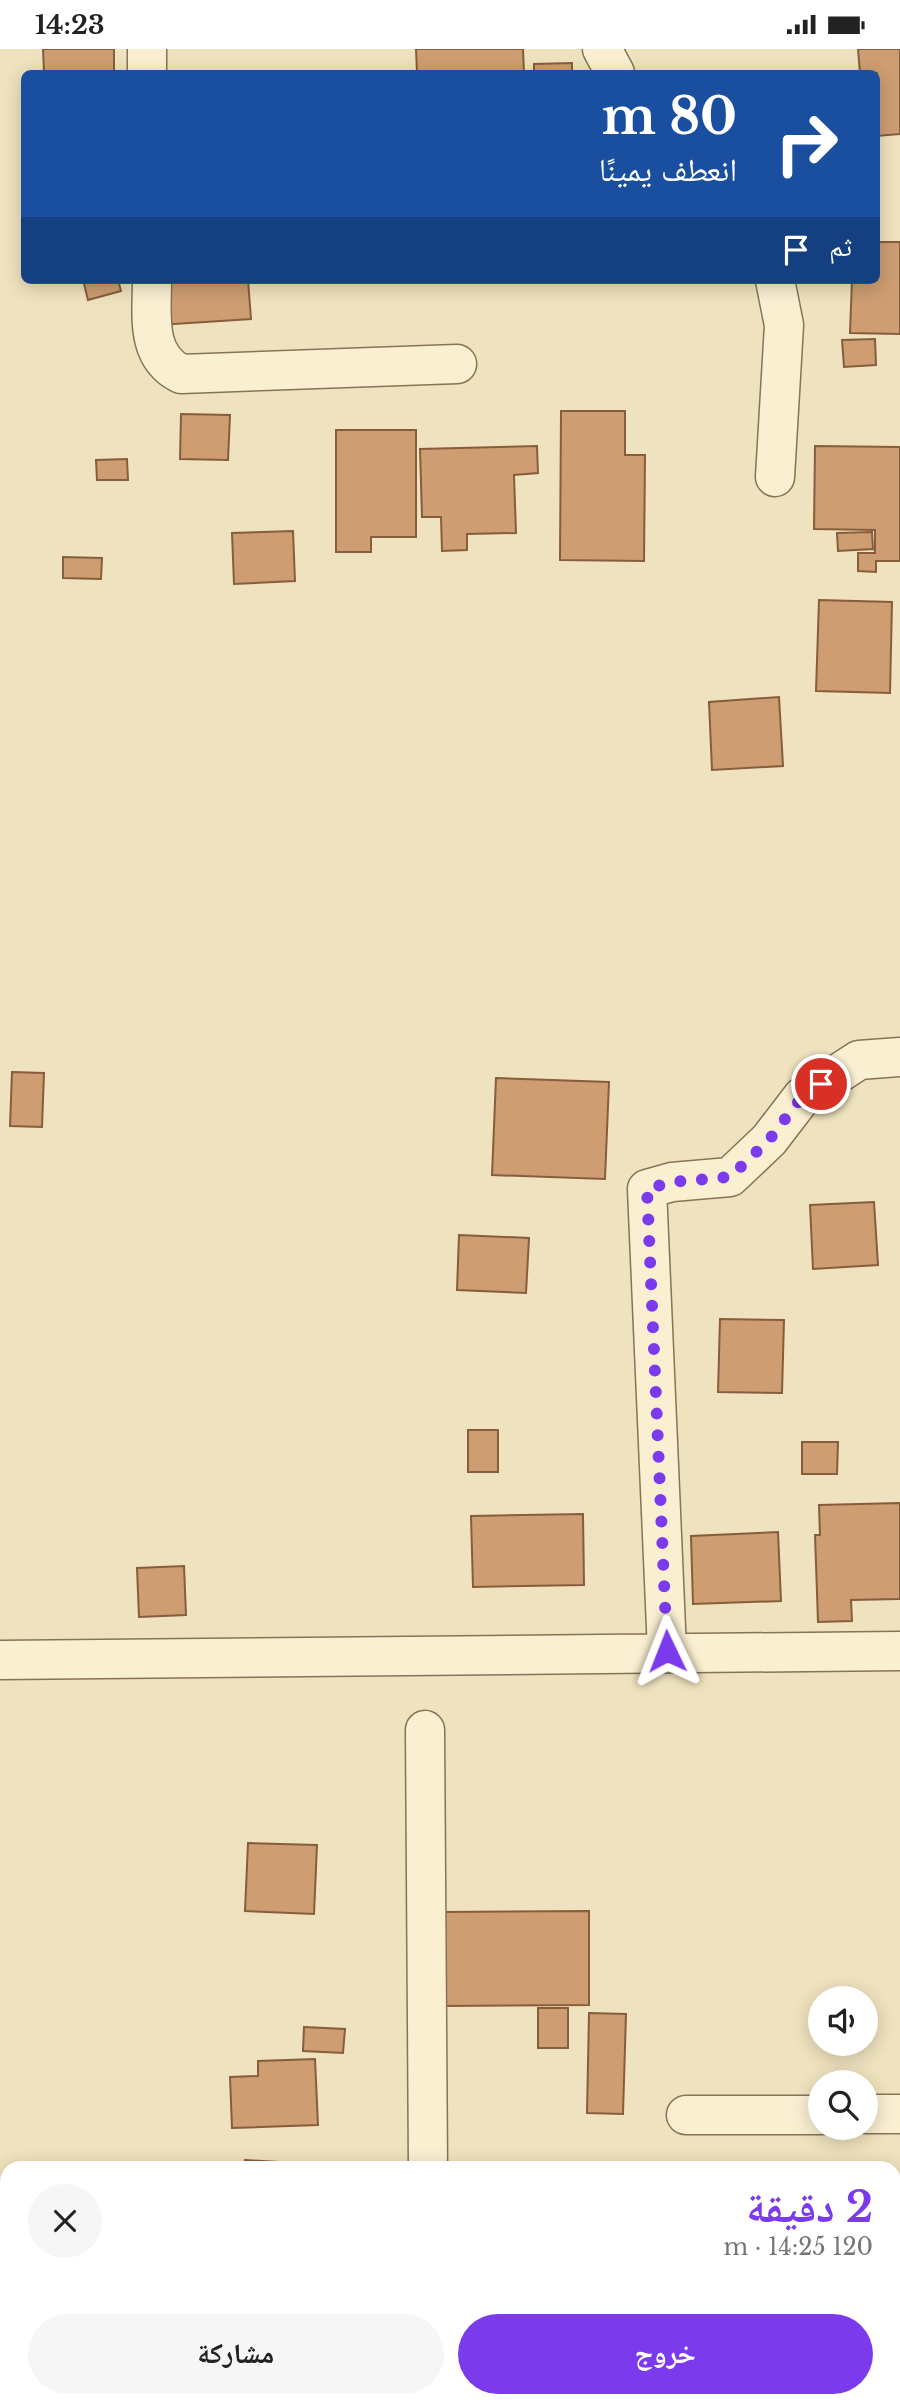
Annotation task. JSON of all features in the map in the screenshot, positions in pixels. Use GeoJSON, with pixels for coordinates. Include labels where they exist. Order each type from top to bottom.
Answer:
{"type":"FeatureCollection","features":[{"type":"Feature","properties":{"kind":"street"},"geometry":{"type":"LineString","coordinates":[[146,49],[147,70]]}},
{"type":"Feature","properties":{"kind":"street"},"geometry":{"type":"LineString","coordinates":[[602,49],[613,70]]}},
{"type":"Feature","properties":{"kind":"street"},"geometry":{"type":"LineString","coordinates":[[152,284],[153,338],[159,357],[169,368],[181,374],[457,364]]}},
{"type":"Feature","properties":{"kind":"street"},"geometry":{"type":"LineString","coordinates":[[775,477],[784,325],[776,284]]}},
{"type":"Feature","properties":{"kind":"street"},"geometry":{"type":"LineString","coordinates":[[667,1651],[647,1189],[672,1182],[730,1177],[769,1140],[802,1097],[859,1060],[900,1057]]}},
{"type":"Feature","properties":{"kind":"street"},"geometry":{"type":"LineString","coordinates":[[0,1660],[667,1651],[900,1651]]}},
{"type":"Feature","properties":{"kind":"street"},"geometry":{"type":"LineString","coordinates":[[425,1730],[428,2161]]}},
{"type":"Feature","properties":{"kind":"street"},"geometry":{"type":"LineString","coordinates":[[878,2115],[900,2114]]}},
{"type":"Feature","properties":{"kind":"street"},"geometry":{"type":"LineString","coordinates":[[686,2115],[808,2115]]}},
{"type":"Feature","properties":{"kind":"building"},"geometry":{"type":"Polygon","coordinates":[[[43,49],[114,49],[114,70],[44,70],[43,49]]]}},
{"type":"Feature","properties":{"kind":"building"},"geometry":{"type":"Polygon","coordinates":[[[416,49],[523,49],[524,70],[417,70],[416,49]]]}},
{"type":"Feature","properties":{"kind":"building"},"geometry":{"type":"Polygon","coordinates":[[[858,49],[900,49],[900,134],[880,136],[880,70],[860,70],[858,49]]]}},
{"type":"Feature","properties":{"kind":"building"},"geometry":{"type":"Polygon","coordinates":[[[572,63],[572,70],[534,70],[534,64],[572,63]]]}},
{"type":"Feature","properties":{"kind":"building"},"geometry":{"type":"Polygon","coordinates":[[[880,242],[900,242],[900,334],[850,333],[852,284],[880,284],[880,242]]]}},
{"type":"Feature","properties":{"kind":"building"},"geometry":{"type":"Polygon","coordinates":[[[84,284],[119,284],[121,291],[88,300],[84,284]]]}},
{"type":"Feature","properties":{"kind":"building"},"geometry":{"type":"Polygon","coordinates":[[[156,284],[248,284],[251,319],[159,325],[156,284]]]}},
{"type":"Feature","properties":{"kind":"building"},"geometry":{"type":"Polygon","coordinates":[[[875,339],[876,365],[844,367],[842,340],[875,339]]]}},
{"type":"Feature","properties":{"kind":"building"},"geometry":{"type":"Polygon","coordinates":[[[561,411],[625,411],[625,455],[645,455],[644,561],[560,560],[561,411]]]}},
{"type":"Feature","properties":{"kind":"building"},"geometry":{"type":"Polygon","coordinates":[[[181,414],[230,415],[228,460],[180,459],[181,414]]]}},
{"type":"Feature","properties":{"kind":"building"},"geometry":{"type":"Polygon","coordinates":[[[336,430],[416,430],[416,537],[371,537],[371,552],[336,552],[336,430]]]}},
{"type":"Feature","properties":{"kind":"building"},"geometry":{"type":"Polygon","coordinates":[[[537,446],[538,473],[514,475],[516,533],[467,534],[467,550],[442,551],[441,517],[422,517],[420,449],[537,446]]]}},
{"type":"Feature","properties":{"kind":"building"},"geometry":{"type":"Polygon","coordinates":[[[815,446],[900,447],[900,561],[876,561],[876,572],[858,571],[858,553],[875,553],[875,530],[814,529],[815,446]]]}},
{"type":"Feature","properties":{"kind":"building"},"geometry":{"type":"Polygon","coordinates":[[[127,459],[128,480],[97,480],[96,460],[127,459]]]}},
{"type":"Feature","properties":{"kind":"building"},"geometry":{"type":"Polygon","coordinates":[[[293,531],[295,581],[234,584],[232,533],[293,531]]]}},
{"type":"Feature","properties":{"kind":"building"},"geometry":{"type":"Polygon","coordinates":[[[872,532],[873,549],[838,551],[837,533],[872,532]]]}},
{"type":"Feature","properties":{"kind":"building"},"geometry":{"type":"Polygon","coordinates":[[[63,557],[102,558],[101,579],[63,578],[63,557]]]}},
{"type":"Feature","properties":{"kind":"building"},"geometry":{"type":"Polygon","coordinates":[[[819,600],[892,602],[890,693],[816,691],[819,600]]]}},
{"type":"Feature","properties":{"kind":"building"},"geometry":{"type":"Polygon","coordinates":[[[779,697],[783,766],[712,770],[709,702],[779,697]]]}},
{"type":"Feature","properties":{"kind":"building"},"geometry":{"type":"Polygon","coordinates":[[[12,1072],[44,1073],[42,1127],[10,1126],[12,1072]]]}},
{"type":"Feature","properties":{"kind":"building"},"geometry":{"type":"Polygon","coordinates":[[[496,1078],[609,1082],[605,1179],[492,1175],[496,1078]]]}},
{"type":"Feature","properties":{"kind":"building"},"geometry":{"type":"Polygon","coordinates":[[[874,1202],[878,1265],[813,1269],[810,1205],[874,1202]]]}},
{"type":"Feature","properties":{"kind":"building"},"geometry":{"type":"Polygon","coordinates":[[[459,1235],[529,1238],[526,1293],[457,1290],[459,1235]]]}},
{"type":"Feature","properties":{"kind":"building"},"geometry":{"type":"Polygon","coordinates":[[[720,1319],[784,1320],[782,1393],[718,1392],[720,1319]]]}},
{"type":"Feature","properties":{"kind":"building"},"geometry":{"type":"Polygon","coordinates":[[[468,1430],[498,1430],[498,1472],[468,1472],[468,1430]]]}},
{"type":"Feature","properties":{"kind":"building"},"geometry":{"type":"Polygon","coordinates":[[[802,1442],[838,1442],[837,1474],[802,1474],[802,1442]]]}},
{"type":"Feature","properties":{"kind":"building"},"geometry":{"type":"Polygon","coordinates":[[[900,1503],[900,1599],[851,1600],[852,1621],[818,1622],[815,1535],[820,1535],[819,1505],[900,1503]]]}},
{"type":"Feature","properties":{"kind":"building"},"geometry":{"type":"Polygon","coordinates":[[[583,1514],[584,1585],[473,1587],[471,1516],[583,1514]]]}},
{"type":"Feature","properties":{"kind":"building"},"geometry":{"type":"Polygon","coordinates":[[[778,1532],[781,1601],[693,1604],[691,1536],[778,1532]]]}},
{"type":"Feature","properties":{"kind":"building"},"geometry":{"type":"Polygon","coordinates":[[[184,1566],[186,1615],[139,1617],[137,1568],[184,1566]]]}},
{"type":"Feature","properties":{"kind":"building"},"geometry":{"type":"Polygon","coordinates":[[[248,1843],[317,1845],[314,1914],[245,1911],[248,1843]]]}},
{"type":"Feature","properties":{"kind":"building"},"geometry":{"type":"Polygon","coordinates":[[[589,1911],[589,2005],[443,2006],[442,1912],[589,1911]]]}},
{"type":"Feature","properties":{"kind":"building"},"geometry":{"type":"Polygon","coordinates":[[[538,2008],[568,2008],[568,2048],[538,2048],[538,2008]]]}},
{"type":"Feature","properties":{"kind":"building"},"geometry":{"type":"Polygon","coordinates":[[[589,2013],[626,2014],[623,2114],[587,2113],[589,2013]]]}},
{"type":"Feature","properties":{"kind":"building"},"geometry":{"type":"Polygon","coordinates":[[[304,2027],[345,2029],[343,2053],[303,2051],[304,2027]]]}},
{"type":"Feature","properties":{"kind":"building"},"geometry":{"type":"Polygon","coordinates":[[[315,2059],[318,2125],[232,2128],[230,2077],[258,2076],[258,2061],[315,2059]]]}},
{"type":"Feature","properties":{"kind":"route"},"geometry":{"type":"LineString","coordinates":[[667,1651],[647,1189],[672,1182],[730,1177],[769,1140],[802,1097],[821,1084]]}}]}
